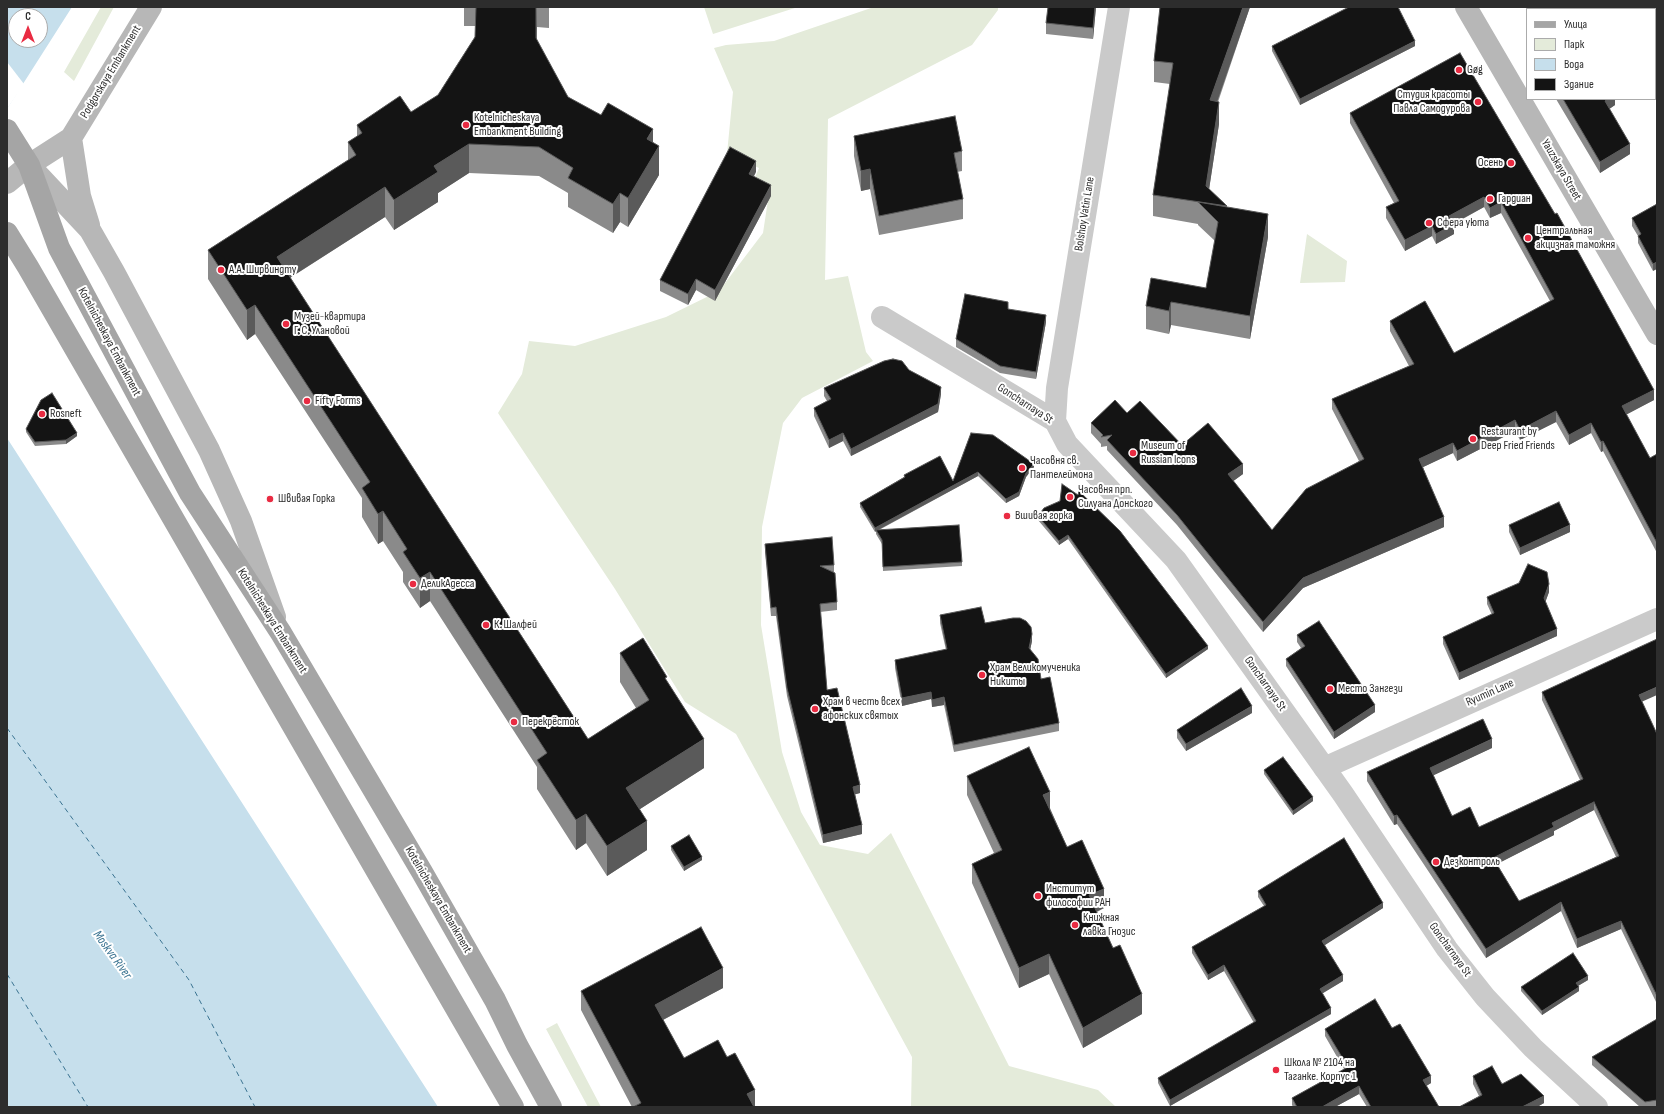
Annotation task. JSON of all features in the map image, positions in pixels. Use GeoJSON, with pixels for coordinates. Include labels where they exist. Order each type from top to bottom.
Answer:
{"type":"FeatureCollection","features":[{"type":"Feature","properties":{"kind":"main road","name":"Podgorskaya Embankment"},"geometry":{"type":"LineString","coordinates":[[71,138],[151,7]]}},
{"type":"Feature","properties":{"kind":"main road","name":"Yauzskaya Street"},"geometry":{"type":"LineString","coordinates":[[1466,7],[1657,334]]}},
{"type":"Feature","properties":{"kind":"main road","name":"Kotelnicheskaya Embankment"},"geometry":{"type":"LineString","coordinates":[[7,130],[29,165],[59,248],[186,486],[281,633],[496,1000],[517,1045],[551,1107]]}},
{"type":"Feature","properties":{"kind":"main road"},"geometry":{"type":"LineString","coordinates":[[7,183],[29,165],[71,138],[80,196],[90,230],[209,450],[241,521],[281,633]]}},
{"type":"Feature","properties":{"kind":"main road"},"geometry":{"type":"LineString","coordinates":[[29,165],[90,230]]}},
{"type":"Feature","properties":{"kind":"main road"},"geometry":{"type":"LineString","coordinates":[[7,233],[513,1107]]}},
{"type":"Feature","properties":{"kind":"street","name":"Bolshoy Vatin Lane"},"geometry":{"type":"LineString","coordinates":[[1055,421],[1057,388],[1119,7]]}},
{"type":"Feature","properties":{"kind":"street","name":"Goncharnaya St"},"geometry":{"type":"LineString","coordinates":[[882,317],[1055,421],[1067,444],[1176,560],[1244,653],[1347,800],[1447,949],[1485,997],[1533,1048],[1597,1107]]}},
{"type":"Feature","properties":{"kind":"street","name":"Ryumin Lane"},"geometry":{"type":"LineString","coordinates":[[1324,768],[1657,619]]}},
{"type":"Feature","properties":{"kind":"green space"},"geometry":{"type":"Polygon","coordinates":[[[101,7],[114,7],[74,81],[64,72],[101,7]]]}},
{"type":"Feature","properties":{"kind":"green space"},"geometry":{"type":"Polygon","coordinates":[[[704,7],[798,7],[713,34],[704,7]]]}},
{"type":"Feature","properties":{"kind":"green space"},"geometry":{"type":"Polygon","coordinates":[[[874,7],[998,7],[998,10],[972,45],[828,119],[825,280],[848,276],[866,352],[873,361],[802,398],[783,423],[762,527],[761,625],[782,752],[801,812],[820,845],[868,854],[891,833],[1009,1066],[1098,1090],[1116,1107],[911,1107],[912,1057],[736,734],[685,702],[615,589],[498,413],[522,374],[529,341],[575,346],[666,317],[719,291],[763,233],[768,200],[752,185],[759,168],[727,154],[733,92],[714,48],[726,45],[774,41],[874,7]]]}},
{"type":"Feature","properties":{"kind":"green space"},"geometry":{"type":"Polygon","coordinates":[[[1307,234],[1347,261],[1345,282],[1300,283],[1307,234]]]}},
{"type":"Feature","properties":{"kind":"green space"},"geometry":{"type":"Polygon","coordinates":[[[557,1023],[601,1107],[588,1107],[546,1029],[557,1023]]]}},
{"type":"Feature","properties":{"kind":"water"},"geometry":{"type":"Polygon","coordinates":[[[7,7],[72,7],[48,45],[48,8],[8,8],[8,48],[46,48],[7,109],[7,7]]]}},
{"type":"Feature","properties":{"kind":"water","name":"Moskva River"},"geometry":{"type":"Polygon","coordinates":[[[7,438],[438,1107],[7,1107],[7,438]]]}},
{"type":"Feature","properties":{"kind":"pier"},"geometry":{"type":"Polygon","coordinates":[[[7,62],[24,84],[7,109],[7,62]]]}},
{"type":"Feature","properties":{"kind":"building"},"geometry":{"type":"Polygon","coordinates":[[[476,7],[536,7],[536,38],[568,97],[601,115],[608,103],[653,129],[647,139],[659,146],[628,198],[620,193],[613,204],[568,178],[573,168],[539,147],[469,144],[434,166],[438,172],[394,200],[385,187],[277,257],[588,739],[649,700],[620,653],[643,638],[667,677],[665,678],[704,739],[626,788],[647,821],[607,846],[586,814],[576,820],[537,760],[547,753],[430,572],[420,578],[403,552],[407,549],[383,511],[378,514],[362,488],[370,482],[255,305],[247,310],[208,250],[356,155],[348,142],[362,133],[357,125],[400,96],[411,112],[438,95],[475,37],[476,7]]]}},
{"type":"Feature","properties":{"kind":"building"},"geometry":{"type":"Polygon","coordinates":[[[1048,7],[1095,7],[1093,28],[1046,23],[1048,7]]]}},
{"type":"Feature","properties":{"kind":"building"},"geometry":{"type":"Polygon","coordinates":[[[1160,7],[1243,7],[1210,100],[1219,102],[1206,186],[1227,206],[1153,195],[1173,63],[1154,61],[1160,7]]]}},
{"type":"Feature","properties":{"kind":"building"},"geometry":{"type":"Polygon","coordinates":[[[1349,7],[1398,7],[1415,41],[1300,99],[1272,46],[1349,7]]]}},
{"type":"Feature","properties":{"kind":"building"},"geometry":{"type":"Polygon","coordinates":[[[1657,7],[1657,52],[1656,8],[1617,8],[1657,7]]]}},
{"type":"Feature","properties":{"kind":"building"},"geometry":{"type":"Polygon","coordinates":[[[1460,53],[1555,214],[1557,213],[1654,390],[1622,406],[1650,458],[1657,454],[1657,543],[1603,441],[1601,442],[1591,423],[1569,435],[1556,411],[1520,430],[1515,420],[1457,451],[1453,443],[1419,459],[1444,517],[1303,578],[1263,622],[1177,515],[1107,440],[1112,435],[1101,437],[1103,435],[1091,423],[1115,400],[1127,413],[1140,401],[1182,445],[1208,423],[1243,464],[1228,474],[1272,530],[1306,489],[1364,459],[1332,399],[1414,364],[1390,321],[1425,301],[1454,353],[1554,299],[1501,202],[1490,208],[1484,197],[1449,216],[1454,224],[1436,234],[1432,226],[1405,240],[1386,207],[1399,201],[1350,113],[1460,53]]]}},
{"type":"Feature","properties":{"kind":"building"},"geometry":{"type":"Polygon","coordinates":[[[1564,100],[1606,100],[1605,101],[1630,144],[1600,162],[1564,100]]]}},
{"type":"Feature","properties":{"kind":"building"},"geometry":{"type":"Polygon","coordinates":[[[955,116],[962,151],[954,153],[963,199],[879,216],[870,169],[861,171],[854,136],[955,116]]]}},
{"type":"Feature","properties":{"kind":"building"},"geometry":{"type":"Polygon","coordinates":[[[730,147],[756,161],[749,174],[771,185],[715,290],[696,279],[688,294],[660,280],[730,147]]]}},
{"type":"Feature","properties":{"kind":"building"},"geometry":{"type":"Polygon","coordinates":[[[1198,202],[1268,214],[1250,316],[1171,302],[1169,311],[1146,306],[1151,278],[1206,288],[1218,222],[1198,202]]]}},
{"type":"Feature","properties":{"kind":"building"},"geometry":{"type":"Polygon","coordinates":[[[1657,204],[1657,262],[1653,264],[1638,236],[1641,234],[1632,218],[1657,204]]]}},
{"type":"Feature","properties":{"kind":"building"},"geometry":{"type":"Polygon","coordinates":[[[965,294],[1008,302],[1008,309],[1046,315],[1036,372],[1000,366],[956,339],[965,294]]]}},
{"type":"Feature","properties":{"kind":"building"},"geometry":{"type":"Polygon","coordinates":[[[893,359],[902,361],[909,370],[941,387],[938,404],[851,449],[843,433],[829,440],[814,408],[831,399],[824,388],[884,361],[893,359]]]}},
{"type":"Feature","properties":{"kind":"building"},"geometry":{"type":"Polygon","coordinates":[[[52,393],[77,433],[66,440],[35,442],[26,429],[41,400],[52,393]]]}},
{"type":"Feature","properties":{"kind":"building"},"geometry":{"type":"Polygon","coordinates":[[[971,433],[993,435],[1034,464],[1026,473],[1019,492],[1006,499],[978,472],[875,528],[860,503],[905,477],[904,475],[940,456],[953,481],[971,433]]]}},
{"type":"Feature","properties":{"kind":"building"},"geometry":{"type":"Polygon","coordinates":[[[1062,484],[1078,495],[1079,491],[1120,531],[1208,646],[1166,674],[1068,535],[1059,541],[1038,516],[1044,508],[1060,501],[1062,484]]]}},
{"type":"Feature","properties":{"kind":"building"},"geometry":{"type":"Polygon","coordinates":[[[1559,502],[1570,525],[1520,548],[1509,525],[1559,502]]]}},
{"type":"Feature","properties":{"kind":"building"},"geometry":{"type":"Polygon","coordinates":[[[959,525],[962,562],[883,567],[882,540],[876,530],[959,525]]]}},
{"type":"Feature","properties":{"kind":"building"},"geometry":{"type":"Polygon","coordinates":[[[832,537],[834,565],[820,566],[835,573],[837,602],[820,604],[827,690],[837,688],[860,785],[853,787],[862,825],[823,835],[787,688],[776,607],[771,608],[765,544],[832,537]]]}},
{"type":"Feature","properties":{"kind":"building"},"geometry":{"type":"Polygon","coordinates":[[[1528,564],[1547,572],[1549,584],[1544,598],[1557,629],[1459,673],[1443,637],[1494,613],[1487,597],[1519,583],[1528,564]]]}},
{"type":"Feature","properties":{"kind":"building","name":"Храм Великомученика Никиты"},"geometry":{"type":"Polygon","coordinates":[[[981,607],[985,623],[1020,618],[1026,621],[1031,627],[1032,634],[1029,648],[1038,659],[1041,679],[1050,677],[1059,723],[954,745],[944,697],[932,700],[931,692],[902,698],[895,660],[947,649],[940,615],[981,607]]]}},
{"type":"Feature","properties":{"kind":"building","name":"Место Зангези"},"geometry":{"type":"Polygon","coordinates":[[[1319,621],[1375,705],[1334,732],[1286,659],[1305,646],[1297,635],[1319,621]]]}},
{"type":"Feature","properties":{"kind":"building"},"geometry":{"type":"Polygon","coordinates":[[[1657,639],[1657,687],[1639,695],[1657,734],[1657,996],[1621,921],[1577,939],[1561,902],[1486,949],[1397,815],[1394,816],[1367,772],[1483,719],[1492,739],[1430,768],[1452,816],[1470,807],[1479,827],[1583,779],[1542,692],[1657,639]],[[1594,802],[1552,823],[1554,827],[1493,858],[1519,901],[1619,856],[1594,802]]]}},
{"type":"Feature","properties":{"kind":"building"},"geometry":{"type":"Polygon","coordinates":[[[1241,688],[1252,706],[1186,744],[1177,730],[1241,688]]]}},
{"type":"Feature","properties":{"kind":"building","name":"Институт философии РАН"},"geometry":{"type":"Polygon","coordinates":[[[1029,747],[1050,792],[1043,795],[1067,847],[1082,840],[1104,889],[1089,895],[1113,948],[1120,945],[1142,994],[1083,1028],[1049,954],[1019,968],[972,864],[1002,850],[967,776],[1029,747]]]}},
{"type":"Feature","properties":{"kind":"building"},"geometry":{"type":"Polygon","coordinates":[[[1283,757],[1313,797],[1293,811],[1264,770],[1283,757]]]}},
{"type":"Feature","properties":{"kind":"building"},"geometry":{"type":"Polygon","coordinates":[[[689,835],[702,857],[684,867],[671,846],[689,835]]]}},
{"type":"Feature","properties":{"kind":"building"},"geometry":{"type":"Polygon","coordinates":[[[1344,838],[1383,903],[1322,941],[1343,975],[1320,989],[1331,1008],[1170,1100],[1158,1078],[1256,1021],[1224,965],[1208,975],[1192,947],[1266,905],[1258,891],[1344,838]]]}},
{"type":"Feature","properties":{"kind":"building"},"geometry":{"type":"Polygon","coordinates":[[[701,927],[723,968],[655,1005],[684,1058],[718,1040],[727,1057],[735,1053],[755,1090],[747,1094],[754,1107],[633,1107],[641,1103],[581,991],[701,927]]]}},
{"type":"Feature","properties":{"kind":"building"},"geometry":{"type":"Polygon","coordinates":[[[1573,953],[1588,976],[1576,983],[1579,987],[1542,1011],[1521,987],[1573,953]]]}},
{"type":"Feature","properties":{"kind":"building"},"geometry":{"type":"Polygon","coordinates":[[[1375,999],[1392,1028],[1400,1024],[1431,1076],[1423,1080],[1439,1107],[1371,1107],[1359,1086],[1322,1107],[1297,1107],[1292,1098],[1348,1067],[1325,1029],[1375,999]]]}},
{"type":"Feature","properties":{"kind":"building"},"geometry":{"type":"Polygon","coordinates":[[[1657,1019],[1657,1100],[1645,1102],[1592,1057],[1657,1019]]]}},
{"type":"Feature","properties":{"kind":"building"},"geometry":{"type":"Polygon","coordinates":[[[1492,1066],[1502,1084],[1521,1074],[1544,1096],[1522,1107],[1459,1107],[1482,1095],[1473,1076],[1492,1066]]]}},
{"type":"Feature","properties":{"kind":"ferry route"},"geometry":{"type":"LineString","coordinates":[[7,728],[189,980],[255,1107]]}},
{"type":"Feature","properties":{"kind":"ferry route"},"geometry":{"type":"LineString","coordinates":[[7,974],[88,1107]]}},
{"type":"Feature","properties":{"kind":"place","name":"Gøg"},"geometry":{"type":"Point","coordinates":[1459,70]}},
{"type":"Feature","properties":{"kind":"place","name":"Студия красоты Павла Самодурова"},"geometry":{"type":"Point","coordinates":[1478,102]}},
{"type":"Feature","properties":{"kind":"place","name":"Kotelnicheskaya Embankment Building"},"geometry":{"type":"Point","coordinates":[466,125]}},
{"type":"Feature","properties":{"kind":"place","name":"Осень"},"geometry":{"type":"Point","coordinates":[1511,163]}},
{"type":"Feature","properties":{"kind":"place","name":"Гардиан"},"geometry":{"type":"Point","coordinates":[1490,199]}},
{"type":"Feature","properties":{"kind":"place","name":"Сфера уюта"},"geometry":{"type":"Point","coordinates":[1429,223]}},
{"type":"Feature","properties":{"kind":"place","name":"Центральная акцизная таможня"},"geometry":{"type":"Point","coordinates":[1528,238]}},
{"type":"Feature","properties":{"kind":"place","name":"А.А. Ширвиндту"},"geometry":{"type":"Point","coordinates":[221,270]}},
{"type":"Feature","properties":{"kind":"place","name":"Музей-квартира Г. С. Улановой"},"geometry":{"type":"Point","coordinates":[286,324]}},
{"type":"Feature","properties":{"kind":"place","name":"Fifty Forms"},"geometry":{"type":"Point","coordinates":[307,401]}},
{"type":"Feature","properties":{"kind":"place","name":"Rosneft"},"geometry":{"type":"Point","coordinates":[42,414]}},
{"type":"Feature","properties":{"kind":"place","name":"Restaurant by Deep Fried Friends"},"geometry":{"type":"Point","coordinates":[1473,439]}},
{"type":"Feature","properties":{"kind":"place","name":"Museum of Russian Icons"},"geometry":{"type":"Point","coordinates":[1133,453]}},
{"type":"Feature","properties":{"kind":"place","name":"Часовня св. Пантелеймона"},"geometry":{"type":"Point","coordinates":[1022,468]}},
{"type":"Feature","properties":{"kind":"place","name":"Часовня прп. Силуана Донского"},"geometry":{"type":"Point","coordinates":[1070,497]}},
{"type":"Feature","properties":{"kind":"place","name":"Швивая Горка"},"geometry":{"type":"Point","coordinates":[270,499]}},
{"type":"Feature","properties":{"kind":"place","name":"Вшивая горка"},"geometry":{"type":"Point","coordinates":[1007,516]}},
{"type":"Feature","properties":{"kind":"place","name":"ДеликАдесса"},"geometry":{"type":"Point","coordinates":[413,584]}},
{"type":"Feature","properties":{"kind":"place","name":"К. Шалфей"},"geometry":{"type":"Point","coordinates":[486,625]}},
{"type":"Feature","properties":{"kind":"place","name":"Храм Великомученика Никиты"},"geometry":{"type":"Point","coordinates":[982,675]}},
{"type":"Feature","properties":{"kind":"place","name":"Место Зангези"},"geometry":{"type":"Point","coordinates":[1330,689]}},
{"type":"Feature","properties":{"kind":"place","name":"Храм в честь всех афонских святых"},"geometry":{"type":"Point","coordinates":[815,709]}},
{"type":"Feature","properties":{"kind":"place","name":"Перекрёсток"},"geometry":{"type":"Point","coordinates":[514,722]}},
{"type":"Feature","properties":{"kind":"place","name":"Дезконтроль"},"geometry":{"type":"Point","coordinates":[1436,862]}},
{"type":"Feature","properties":{"kind":"place","name":"Институт философии РАН"},"geometry":{"type":"Point","coordinates":[1038,896]}},
{"type":"Feature","properties":{"kind":"place","name":"Книжная лавка Гнозис"},"geometry":{"type":"Point","coordinates":[1075,925]}},
{"type":"Feature","properties":{"kind":"place","name":"Школа № 2104 на Таганке. Корпус 1"},"geometry":{"type":"Point","coordinates":[1276,1070]}}]}
